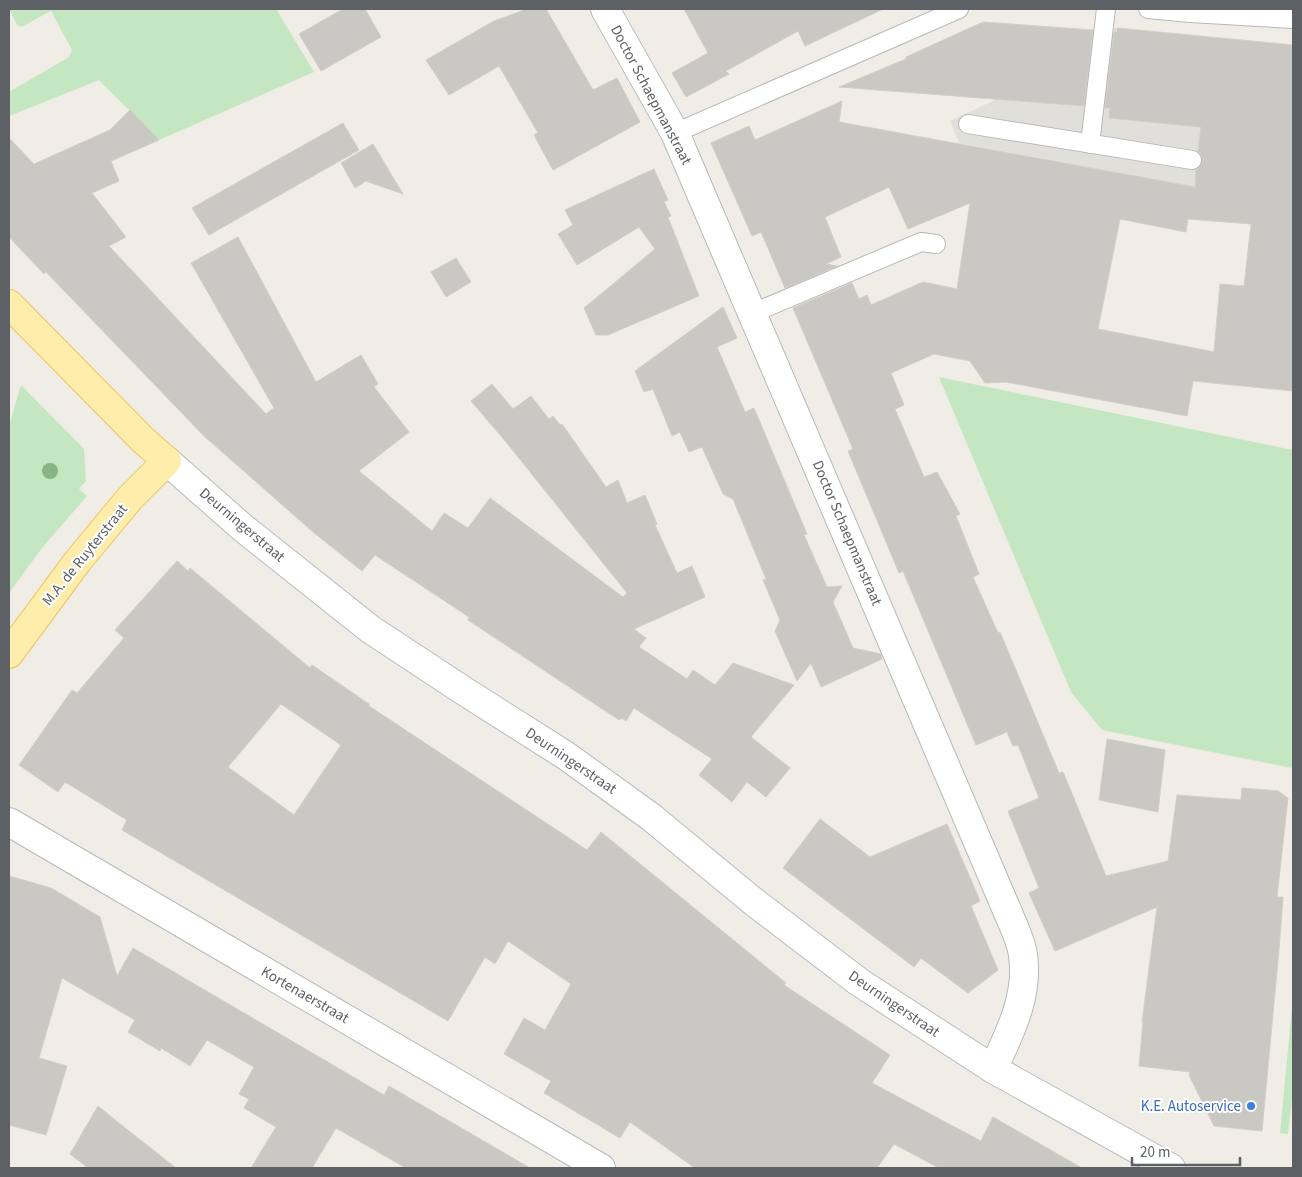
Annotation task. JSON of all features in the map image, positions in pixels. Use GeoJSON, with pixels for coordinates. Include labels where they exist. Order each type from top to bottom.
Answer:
{"type":"FeatureCollection","features":[{"type":"Feature","properties":{"kind":"main road","name":"Deurningerstraat"},"geometry":{"type":"LineString","coordinates":[[9,304],[143,440],[167,461]]}},
{"type":"Feature","properties":{"kind":"main road","name":"M.A. de Ruyterstraat"},"geometry":{"type":"LineString","coordinates":[[9,654],[77,562],[130,498],[167,461]]}},
{"type":"Feature","properties":{"kind":"street","name":"Doctor Schaepmanstraat"},"geometry":{"type":"LineString","coordinates":[[605,9],[675,133],[1015,929],[1023,954],[1023,986],[1013,1026],[993,1069]]}},
{"type":"Feature","properties":{"kind":"street","name":"Deurningerstraat"},"geometry":{"type":"LineString","coordinates":[[167,461],[242,528],[370,629],[565,755],[652,817],[754,902],[858,982],[993,1069],[1171,1168]]}},
{"type":"Feature","properties":{"kind":"street","name":"Kortenaerstraat"},"geometry":{"type":"LineString","coordinates":[[9,822],[601,1168]]}},
{"type":"Feature","properties":{"kind":"lane"},"geometry":{"type":"LineString","coordinates":[[675,133],[958,9]]}},
{"type":"Feature","properties":{"kind":"lane"},"geometry":{"type":"LineString","coordinates":[[1090,144],[1106,9]]}},
{"type":"Feature","properties":{"kind":"lane"},"geometry":{"type":"LineString","coordinates":[[1148,9],[1293,20]]}},
{"type":"Feature","properties":{"kind":"lane"},"geometry":{"type":"LineString","coordinates":[[968,124],[1192,160]]}},
{"type":"Feature","properties":{"kind":"lane"},"geometry":{"type":"LineString","coordinates":[[753,313],[921,242],[936,244]]}},
{"type":"Feature","properties":{"kind":"shaded area"},"geometry":{"type":"Polygon","coordinates":[[[1117,28],[1109,118],[1201,126],[1194,187],[959,143],[950,121],[997,99],[1085,106],[1091,30],[1117,28]]]}},
{"type":"Feature","properties":{"kind":"green space"},"geometry":{"type":"Polygon","coordinates":[[[9,9],[276,9],[314,72],[159,140],[99,80],[9,116],[9,92],[69,57],[72,50],[51,11],[21,27],[17,25],[9,9]]]}},
{"type":"Feature","properties":{"kind":"green space"},"geometry":{"type":"Polygon","coordinates":[[[939,377],[1293,450],[1292,768],[1102,730],[1071,692],[939,377]]]}},
{"type":"Feature","properties":{"kind":"green space"},"geometry":{"type":"Polygon","coordinates":[[[21,385],[84,449],[86,481],[79,489],[87,496],[42,548],[9,593],[9,426],[21,385]]]}},
{"type":"Feature","properties":{"kind":"green space"},"geometry":{"type":"Polygon","coordinates":[[[1293,997],[1293,1091],[1288,1134],[1280,1133],[1293,997]]]}},
{"type":"Feature","properties":{"kind":"building"},"geometry":{"type":"Polygon","coordinates":[[[343,9],[365,9],[381,37],[321,71],[299,34],[343,9]]]}},
{"type":"Feature","properties":{"kind":"building"},"geometry":{"type":"Polygon","coordinates":[[[527,9],[546,9],[593,90],[617,78],[640,122],[553,170],[534,135],[538,133],[499,66],[449,95],[426,60],[494,21],[527,9]]]}},
{"type":"Feature","properties":{"kind":"building"},"geometry":{"type":"Polygon","coordinates":[[[684,9],[883,9],[805,46],[798,31],[726,71],[729,74],[686,97],[672,73],[708,53],[684,9]]]}},
{"type":"Feature","properties":{"kind":"building"},"geometry":{"type":"Polygon","coordinates":[[[983,22],[1093,30],[1084,106],[839,87],[906,59],[906,57],[983,22]]]}},
{"type":"Feature","properties":{"kind":"building"},"geometry":{"type":"Polygon","coordinates":[[[1117,28],[1293,45],[1293,391],[1193,381],[1187,416],[1006,382],[985,383],[970,361],[934,354],[891,373],[904,405],[895,409],[924,477],[937,472],[960,514],[956,516],[979,574],[973,577],[998,633],[1000,632],[1059,773],[1063,772],[1106,876],[1168,861],[1177,795],[1241,800],[1242,788],[1278,791],[1288,798],[1277,897],[1283,897],[1262,1131],[1214,1126],[1189,1075],[1190,1072],[1139,1066],[1142,1022],[1157,907],[1055,951],[1029,893],[1039,888],[1008,811],[1039,798],[1018,745],[1013,746],[1007,732],[976,745],[903,571],[899,573],[848,451],[853,449],[793,308],[852,283],[859,299],[867,295],[871,305],[923,282],[957,289],[970,203],[908,229],[889,187],[825,217],[841,257],[826,264],[837,266],[785,288],[761,232],[752,236],[711,143],[749,126],[755,140],[842,101],[839,122],[1195,187],[1196,170],[1202,161],[1202,156],[1198,151],[1201,127],[1109,118],[1110,108],[1105,108],[1114,32],[1117,32],[1117,28]],[[1120,219],[1098,329],[1214,352],[1220,284],[1244,286],[1251,224],[1188,219],[1186,232],[1120,219]]]}},
{"type":"Feature","properties":{"kind":"building"},"geometry":{"type":"Polygon","coordinates":[[[130,110],[159,140],[111,161],[119,181],[92,193],[126,237],[109,246],[266,414],[274,408],[191,263],[238,237],[316,382],[361,355],[378,384],[374,387],[409,432],[359,471],[432,531],[444,513],[468,528],[490,498],[623,597],[627,593],[471,401],[492,384],[513,409],[531,396],[549,419],[553,416],[560,425],[562,424],[606,487],[618,480],[627,503],[645,495],[657,524],[655,525],[677,573],[692,566],[705,597],[634,629],[646,638],[639,647],[687,679],[693,670],[715,685],[733,663],[794,685],[751,737],[790,768],[766,797],[747,782],[732,802],[699,775],[712,759],[634,708],[626,721],[622,718],[619,720],[468,620],[469,617],[375,555],[362,571],[313,532],[204,436],[46,272],[44,274],[9,237],[9,138],[34,164],[110,130],[130,110]]]}},
{"type":"Feature","properties":{"kind":"building"},"geometry":{"type":"Polygon","coordinates":[[[343,123],[359,150],[209,235],[192,208],[343,123]]]}},
{"type":"Feature","properties":{"kind":"building"},"geometry":{"type":"Polygon","coordinates":[[[373,144],[403,194],[366,181],[355,188],[341,163],[373,144]]]}},
{"type":"Feature","properties":{"kind":"building"},"geometry":{"type":"Polygon","coordinates":[[[654,169],[668,200],[664,202],[671,216],[668,217],[699,296],[608,335],[596,335],[584,308],[655,249],[639,227],[577,265],[558,234],[573,225],[565,210],[654,169]]]}},
{"type":"Feature","properties":{"kind":"building"},"geometry":{"type":"Polygon","coordinates":[[[456,258],[471,282],[446,297],[431,272],[456,258]]]}},
{"type":"Feature","properties":{"kind":"building"},"geometry":{"type":"Polygon","coordinates":[[[723,307],[737,338],[717,347],[745,412],[754,408],[807,534],[804,535],[827,587],[842,586],[833,602],[853,648],[881,654],[882,659],[821,687],[811,663],[797,681],[775,631],[780,620],[763,580],[766,579],[733,499],[723,494],[702,447],[689,452],[680,432],[672,436],[653,389],[644,392],[635,371],[723,307]]]}},
{"type":"Feature","properties":{"kind":"building"},"geometry":{"type":"Polygon","coordinates":[[[177,561],[188,571],[190,568],[310,668],[312,665],[369,704],[369,706],[587,850],[601,832],[786,983],[784,985],[890,1055],[872,1083],[981,1141],[993,1117],[1082,1168],[939,1168],[894,1144],[877,1168],[695,1168],[630,1122],[620,1138],[544,1093],[551,1081],[504,1054],[524,1018],[545,1030],[571,984],[508,941],[495,964],[485,957],[448,1021],[122,830],[127,820],[65,782],[58,792],[19,765],[72,690],[77,693],[124,638],[115,630],[177,561]],[[281,704],[228,767],[294,815],[341,745],[281,704]]]}},
{"type":"Feature","properties":{"kind":"building"},"geometry":{"type":"Polygon","coordinates":[[[1107,739],[1165,750],[1158,812],[1099,800],[1107,739]]]}},
{"type":"Feature","properties":{"kind":"building"},"geometry":{"type":"Polygon","coordinates":[[[820,819],[870,857],[947,824],[980,901],[971,906],[998,970],[968,993],[921,958],[914,967],[783,868],[820,819]]]}},
{"type":"Feature","properties":{"kind":"building"},"geometry":{"type":"Polygon","coordinates":[[[9,876],[51,888],[100,917],[117,976],[133,948],[384,1095],[389,1086],[530,1168],[406,1168],[336,1128],[312,1168],[251,1168],[276,1127],[244,1108],[249,1099],[239,1094],[254,1067],[207,1040],[190,1066],[161,1048],[160,1051],[128,1032],[135,1020],[62,978],[39,1058],[67,1066],[46,1135],[9,1125],[9,876]]]}},
{"type":"Feature","properties":{"kind":"building"},"geometry":{"type":"Polygon","coordinates":[[[98,1106],[176,1168],[88,1168],[70,1154],[98,1106]]]}},
{"type":"Feature","properties":{"kind":"place","name":"K.E. Autoservice"},"geometry":{"type":"Point","coordinates":[1251,1106]}}]}
